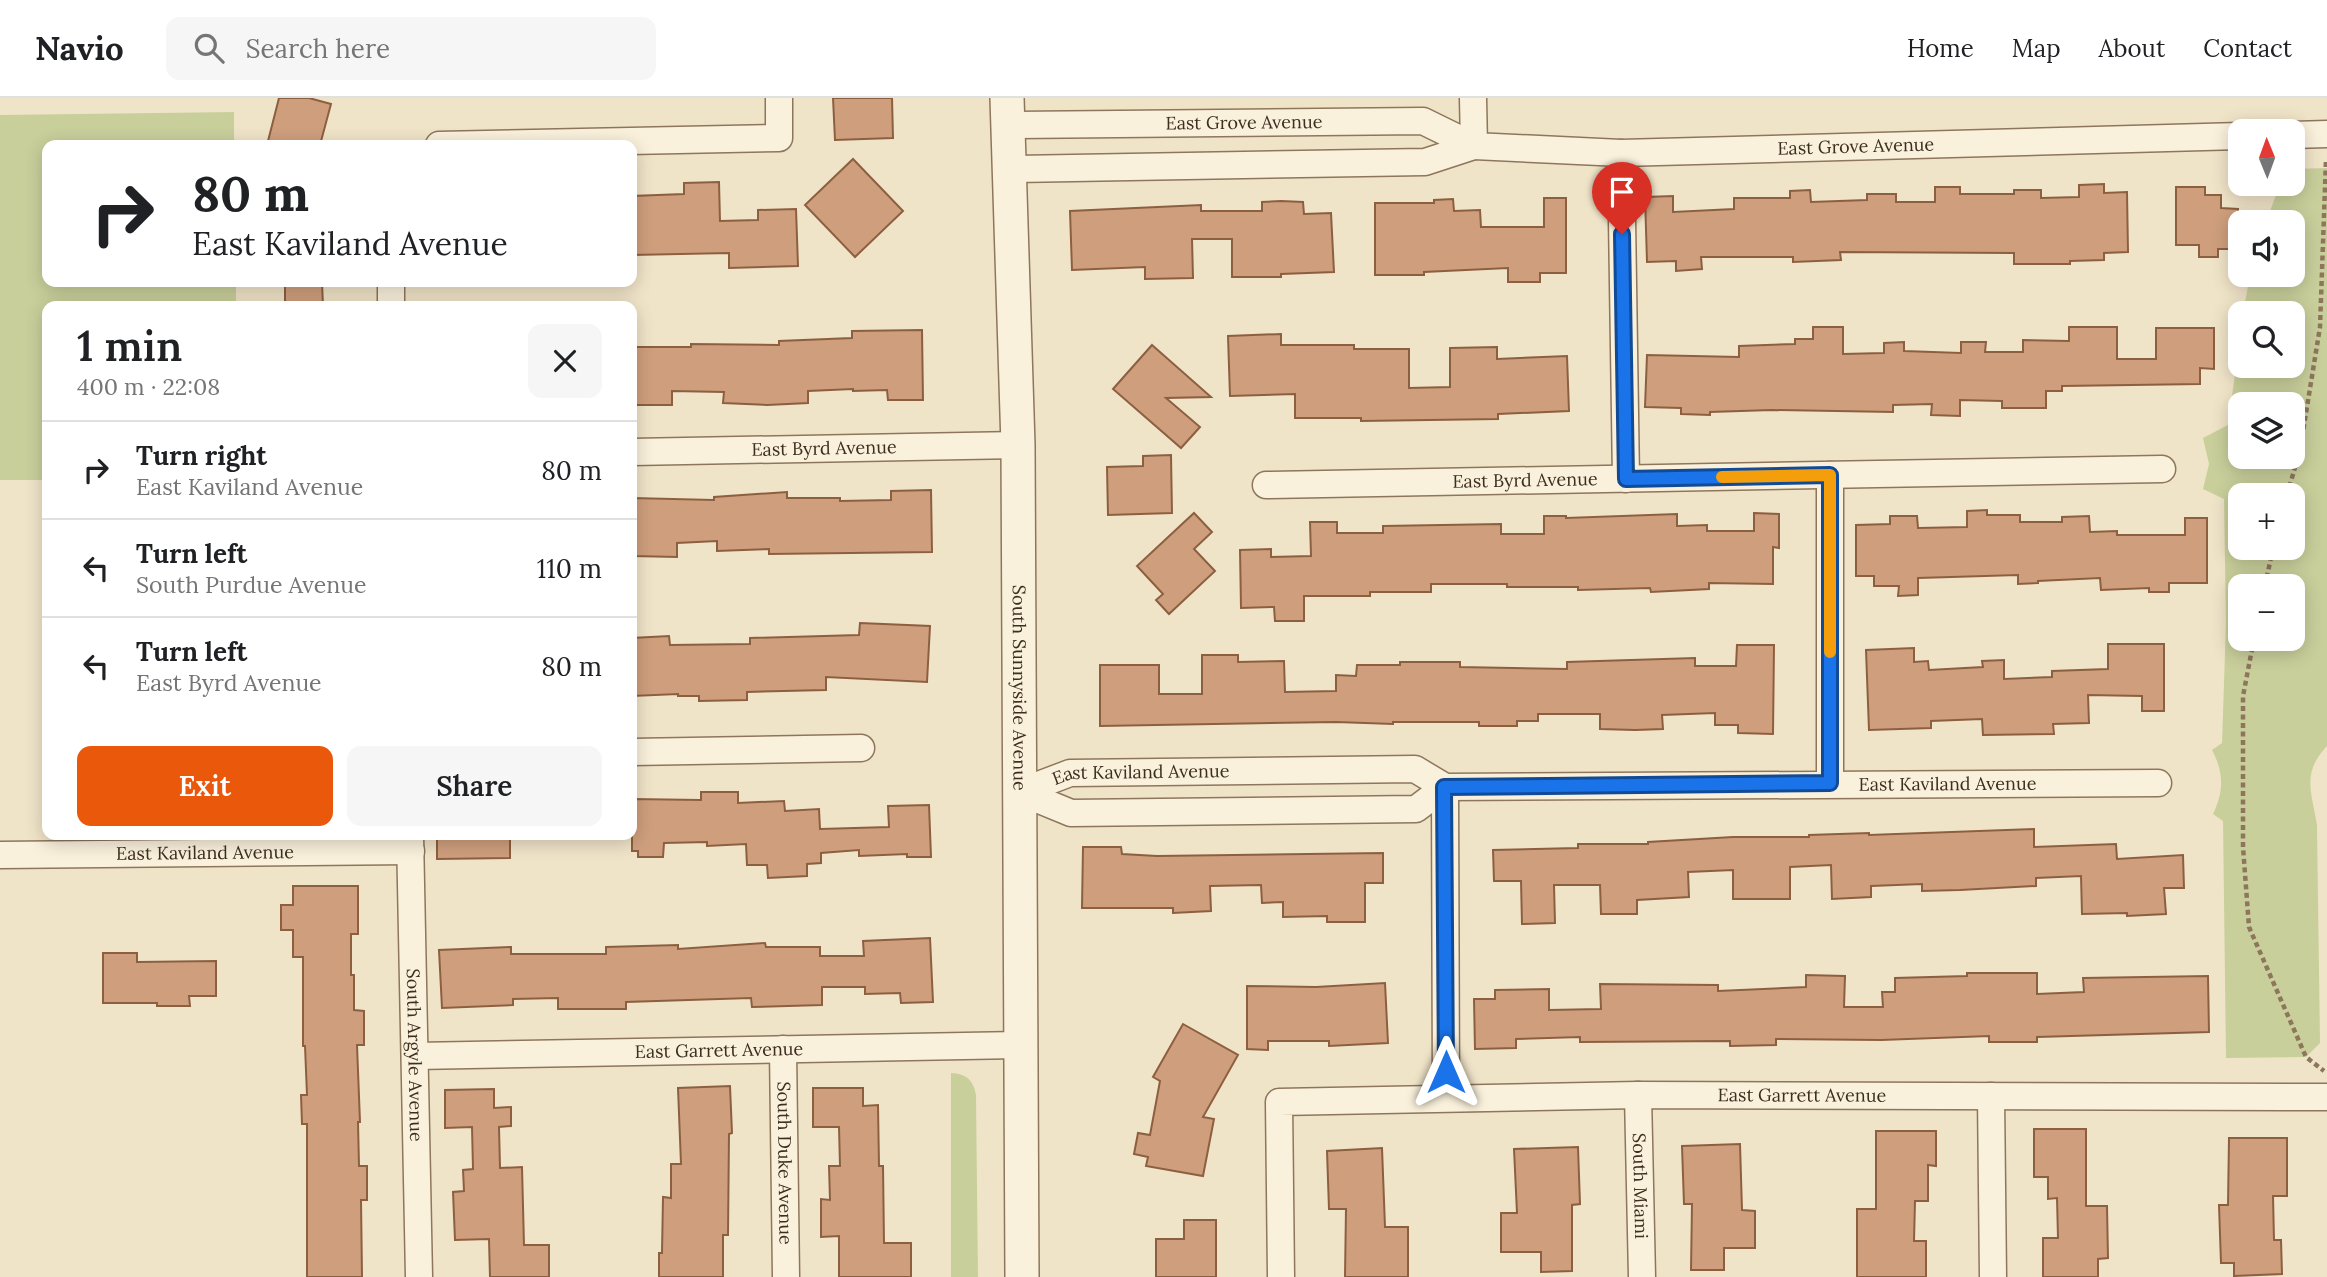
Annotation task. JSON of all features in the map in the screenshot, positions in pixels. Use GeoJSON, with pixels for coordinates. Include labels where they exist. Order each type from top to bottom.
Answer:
{"type":"FeatureCollection","features":[{"type":"Feature","properties":{"kind":"street"},"geometry":{"type":"LineString","coordinates":[[637,141],[779,138],[779,98]]}},
{"type":"Feature","properties":{"kind":"street"},"geometry":{"type":"LineString","coordinates":[[1473,98],[1474,146]]}},
{"type":"Feature","properties":{"kind":"street","name":"East Grove Avenue"},"geometry":{"type":"LineString","coordinates":[[1008,111],[1423,121],[1474,146]]}},
{"type":"Feature","properties":{"kind":"street","name":"South Sunnyside Avenue"},"geometry":{"type":"LineString","coordinates":[[1008,111],[1018,445],[1022,1277]]}},
{"type":"Feature","properties":{"kind":"street"},"geometry":{"type":"LineString","coordinates":[[2305,135],[2327,134]]}},
{"type":"Feature","properties":{"kind":"street","name":"East Grove Avenue"},"geometry":{"type":"LineString","coordinates":[[1010,169],[1425,162],[1474,146],[1621,153],[2228,136]]}},
{"type":"Feature","properties":{"kind":"street"},"geometry":{"type":"LineString","coordinates":[[1621,153],[1626,479]]}},
{"type":"Feature","properties":{"kind":"street","name":"East Byrd Avenue"},"geometry":{"type":"LineString","coordinates":[[637,452],[1018,445]]}},
{"type":"Feature","properties":{"kind":"street","name":"East Byrd Avenue"},"geometry":{"type":"LineString","coordinates":[[1266,485],[2162,469]]}},
{"type":"Feature","properties":{"kind":"street"},"geometry":{"type":"LineString","coordinates":[[1830,475],[1830,783]]}},
{"type":"Feature","properties":{"kind":"street"},"geometry":{"type":"LineString","coordinates":[[637,752],[860,748]]}},
{"type":"Feature","properties":{"kind":"street","name":"East Kaviland Avenue"},"geometry":{"type":"LineString","coordinates":[[1020,792],[1070,773],[1415,769],[1444,787],[2158,783]]}},
{"type":"Feature","properties":{"kind":"street"},"geometry":{"type":"LineString","coordinates":[[1444,787],[1446,1098]]}},
{"type":"Feature","properties":{"kind":"street","name":"East Kaviland Avenue"},"geometry":{"type":"LineString","coordinates":[[1020,792],[1071,813],[1416,809],[1444,787]]}},
{"type":"Feature","properties":{"kind":"street","name":"East Kaviland Avenue"},"geometry":{"type":"LineString","coordinates":[[0,855],[411,843]]}},
{"type":"Feature","properties":{"kind":"street","name":"South Argyle Avenue"},"geometry":{"type":"LineString","coordinates":[[411,843],[419,1277]]}},
{"type":"Feature","properties":{"kind":"street","name":"East Garrett Avenue"},"geometry":{"type":"LineString","coordinates":[[416,1056],[1022,1045]]}},
{"type":"Feature","properties":{"kind":"street","name":"South Duke Avenue"},"geometry":{"type":"LineString","coordinates":[[783,1049],[786,1277]]}},
{"type":"Feature","properties":{"kind":"street","name":"East Garrett Avenue"},"geometry":{"type":"LineString","coordinates":[[1281,1277],[1279,1102],[1637,1095],[2327,1097]]}},
{"type":"Feature","properties":{"kind":"street","name":"South Miami"},"geometry":{"type":"LineString","coordinates":[[1637,1095],[1642,1277]]}},
{"type":"Feature","properties":{"kind":"street"},"geometry":{"type":"LineString","coordinates":[[1991,1096],[1993,1277]]}},
{"type":"Feature","properties":{"kind":"path"},"geometry":{"type":"LineString","coordinates":[[2290,483],[2300,450],[2320,327],[2327,134]]}},
{"type":"Feature","properties":{"kind":"path"},"geometry":{"type":"LineString","coordinates":[[2252,651],[2243,696],[2243,847],[2249,927],[2306,1057],[2327,1074]]}},
{"type":"Feature","properties":{"kind":"green space"},"geometry":{"type":"Polygon","coordinates":[[[234,112],[234,140],[42,140],[42,287],[236,287],[236,301],[42,301],[42,480],[0,480],[0,115],[234,112]]]}},
{"type":"Feature","properties":{"kind":"green space"},"geometry":{"type":"Polygon","coordinates":[[[2327,168],[2327,746],[2314,765],[2310,784],[2317,825],[2320,1043],[2306,1057],[2226,1058],[2223,821],[2213,814],[2221,782],[2219,766],[2212,750],[2222,743],[2226,623],[2224,499],[2203,489],[2209,464],[2203,438],[2228,425],[2228,469],[2305,469],[2305,392],[2233,392],[2234,378],[2305,378],[2305,301],[2245,301],[2248,287],[2305,287],[2305,210],[2270,210],[2276,196],[2305,196],[2305,169],[2327,168]]]}},
{"type":"Feature","properties":{"kind":"green space"},"geometry":{"type":"Polygon","coordinates":[[[951,1073],[968,1079],[976,1095],[978,1277],[951,1277],[951,1073]]]}},
{"type":"Feature","properties":{"kind":"building"},"geometry":{"type":"Polygon","coordinates":[[[279,98],[309,98],[331,104],[321,140],[268,140],[279,98]]]}},
{"type":"Feature","properties":{"kind":"building"},"geometry":{"type":"Polygon","coordinates":[[[833,98],[892,98],[893,138],[835,140],[833,98]]]}},
{"type":"Feature","properties":{"kind":"building"},"geometry":{"type":"Polygon","coordinates":[[[853,159],[903,211],[855,257],[805,205],[853,159]]]}},
{"type":"Feature","properties":{"kind":"building"},"geometry":{"type":"Polygon","coordinates":[[[719,182],[720,221],[758,220],[758,210],[796,209],[798,266],[729,268],[729,253],[637,255],[637,196],[684,194],[684,183],[719,182]]]}},
{"type":"Feature","properties":{"kind":"building"},"geometry":{"type":"Polygon","coordinates":[[[2104,184],[2104,193],[2127,192],[2128,252],[2104,253],[2104,260],[2070,261],[2070,264],[2014,264],[2014,253],[1840,252],[1841,260],[1793,262],[1793,257],[1701,257],[1702,269],[1676,271],[1676,261],[1647,262],[1645,197],[1673,196],[1673,212],[1734,209],[1734,198],[1790,198],[1790,191],[1810,190],[1811,202],[1867,200],[1867,194],[1896,194],[1896,202],[1935,202],[1935,187],[1960,187],[1960,194],[2014,194],[2014,190],[2041,190],[2041,198],[2079,197],[2079,185],[2104,184]]]}},
{"type":"Feature","properties":{"kind":"building"},"geometry":{"type":"Polygon","coordinates":[[[2176,187],[2205,187],[2205,195],[2221,195],[2221,208],[2238,209],[2228,210],[2228,249],[2218,249],[2218,257],[2199,257],[2199,245],[2176,245],[2176,187]]]}},
{"type":"Feature","properties":{"kind":"building"},"geometry":{"type":"Polygon","coordinates":[[[1544,198],[1566,198],[1566,273],[1540,273],[1540,282],[1508,282],[1508,268],[1424,272],[1424,275],[1375,275],[1375,203],[1434,203],[1434,200],[1453,199],[1454,211],[1480,210],[1481,227],[1544,227],[1544,198]]]}},
{"type":"Feature","properties":{"kind":"building"},"geometry":{"type":"Polygon","coordinates":[[[1262,202],[1303,202],[1304,214],[1331,213],[1334,272],[1281,274],[1281,277],[1232,277],[1232,239],[1192,239],[1193,278],[1145,279],[1145,267],[1072,270],[1070,211],[1201,205],[1201,211],[1262,211],[1262,202]]]}},
{"type":"Feature","properties":{"kind":"building"},"geometry":{"type":"Polygon","coordinates":[[[285,287],[322,287],[323,301],[285,301],[285,287]]]}},
{"type":"Feature","properties":{"kind":"building"},"geometry":{"type":"Polygon","coordinates":[[[1813,327],[1843,327],[1843,354],[1884,353],[1884,343],[1904,342],[1904,351],[1961,353],[1961,342],[1986,342],[1985,352],[2023,352],[2023,340],[2069,341],[2069,327],[2117,327],[2117,359],[2156,359],[2156,328],[2214,328],[2214,369],[2200,368],[2200,384],[2062,386],[2062,391],[2046,391],[2046,408],[2002,408],[2002,401],[1960,400],[1960,416],[1931,415],[1932,404],[1893,405],[1893,412],[1772,410],[1710,412],[1710,415],[1681,414],[1681,408],[1645,407],[1647,355],[1739,357],[1739,346],[1795,344],[1795,339],[1813,339],[1813,327]]]}},
{"type":"Feature","properties":{"kind":"building"},"geometry":{"type":"Polygon","coordinates":[[[922,330],[923,400],[888,400],[887,390],[853,389],[808,391],[808,403],[767,405],[723,403],[724,392],[672,391],[672,405],[637,405],[637,347],[691,347],[691,344],[779,345],[779,341],[852,338],[852,331],[922,330]]]}},
{"type":"Feature","properties":{"kind":"building"},"geometry":{"type":"Polygon","coordinates":[[[1281,334],[1281,345],[1354,345],[1354,349],[1409,349],[1409,388],[1450,387],[1450,348],[1497,347],[1497,359],[1567,356],[1569,411],[1498,414],[1498,419],[1361,421],[1361,418],[1295,418],[1295,394],[1230,396],[1228,336],[1281,334]]]}},
{"type":"Feature","properties":{"kind":"building"},"geometry":{"type":"Polygon","coordinates":[[[1152,345],[1211,397],[1166,398],[1200,427],[1181,448],[1113,389],[1152,345]]]}},
{"type":"Feature","properties":{"kind":"building"},"geometry":{"type":"Polygon","coordinates":[[[1171,455],[1172,513],[1108,515],[1107,467],[1143,466],[1143,456],[1171,455]]]}},
{"type":"Feature","properties":{"kind":"building"},"geometry":{"type":"Polygon","coordinates":[[[931,490],[932,552],[769,554],[769,549],[717,551],[717,541],[677,543],[677,557],[637,556],[637,498],[714,500],[714,497],[787,492],[787,498],[891,500],[891,491],[931,490]]]}},
{"type":"Feature","properties":{"kind":"building"},"geometry":{"type":"Polygon","coordinates":[[[1987,510],[1987,515],[2020,515],[2020,522],[2062,522],[2062,517],[2089,516],[2090,532],[2117,531],[2117,535],[2185,535],[2185,518],[2207,518],[2207,583],[2169,583],[2169,592],[2149,592],[2149,588],[2101,590],[2100,578],[2018,584],[2018,575],[1918,578],[1918,595],[1898,596],[1899,586],[1874,586],[1874,576],[1856,576],[1856,525],[1890,524],[1890,516],[1917,516],[1918,528],[1967,527],[1967,511],[1987,510]]]}},
{"type":"Feature","properties":{"kind":"building"},"geometry":{"type":"Polygon","coordinates":[[[1194,513],[1212,532],[1194,549],[1215,571],[1169,614],[1156,600],[1163,594],[1137,566],[1194,513]]]}},
{"type":"Feature","properties":{"kind":"building"},"geometry":{"type":"Polygon","coordinates":[[[1754,513],[1779,514],[1779,548],[1773,547],[1773,584],[1709,583],[1709,589],[1651,592],[1650,588],[1578,590],[1578,587],[1507,587],[1507,584],[1431,584],[1431,592],[1304,596],[1304,621],[1275,621],[1274,607],[1241,608],[1240,550],[1271,549],[1271,557],[1311,556],[1310,522],[1337,522],[1337,533],[1383,533],[1383,526],[1501,524],[1501,534],[1544,534],[1544,516],[1566,518],[1677,514],[1677,526],[1707,525],[1707,531],[1754,531],[1754,513]]]}},
{"type":"Feature","properties":{"kind":"building"},"geometry":{"type":"Polygon","coordinates":[[[860,623],[930,626],[927,682],[826,677],[826,690],[747,692],[747,700],[699,701],[699,696],[678,694],[637,696],[637,638],[669,636],[670,645],[750,644],[750,638],[859,635],[860,623]]]}},
{"type":"Feature","properties":{"kind":"building"},"geometry":{"type":"Polygon","coordinates":[[[2108,644],[2164,644],[2164,711],[2142,711],[2142,696],[2088,695],[2089,723],[2053,724],[2054,734],[1983,735],[1982,719],[1931,721],[1931,728],[1869,730],[1866,650],[1914,648],[1914,662],[1928,661],[1929,670],[1983,667],[1982,661],[2004,660],[2004,679],[2052,677],[2052,671],[2108,669],[2108,644]]]}},
{"type":"Feature","properties":{"kind":"building"},"geometry":{"type":"Polygon","coordinates":[[[1737,645],[1774,645],[1773,734],[1738,733],[1738,725],[1715,725],[1715,713],[1662,715],[1663,729],[1635,730],[1600,729],[1600,714],[1538,714],[1538,721],[1517,721],[1517,726],[1479,726],[1479,722],[1336,722],[1100,726],[1100,665],[1159,665],[1159,694],[1202,694],[1202,655],[1238,655],[1238,662],[1284,661],[1285,692],[1336,691],[1336,675],[1356,676],[1357,665],[1460,662],[1460,667],[1567,669],[1567,662],[1695,658],[1695,666],[1736,666],[1737,645]]]}},
{"type":"Feature","properties":{"kind":"building"},"geometry":{"type":"Polygon","coordinates":[[[701,792],[738,792],[738,803],[784,801],[785,811],[819,809],[820,829],[889,827],[888,806],[929,805],[931,857],[907,857],[907,854],[859,856],[859,850],[821,853],[821,863],[807,864],[807,876],[768,878],[767,865],[747,865],[746,844],[707,846],[707,842],[664,843],[663,857],[638,857],[638,851],[632,851],[632,840],[637,840],[637,799],[701,800],[701,792]]]}},
{"type":"Feature","properties":{"kind":"building"},"geometry":{"type":"Polygon","coordinates":[[[2034,829],[2034,847],[2116,844],[2117,859],[2183,855],[2184,888],[2164,888],[2166,914],[2127,916],[2127,913],[2082,914],[2081,876],[2036,878],[2036,886],[1960,890],[1922,891],[1922,884],[1871,886],[1871,897],[1832,899],[1831,865],[1790,867],[1790,899],[1733,899],[1733,870],[1688,872],[1689,897],[1637,900],[1637,914],[1601,914],[1600,885],[1554,885],[1555,923],[1522,924],[1521,881],[1494,881],[1493,850],[1578,848],[1578,844],[1648,844],[1733,837],[2034,829]]]}},
{"type":"Feature","properties":{"kind":"building"},"geometry":{"type":"Polygon","coordinates":[[[437,840],[510,840],[510,858],[437,859],[437,840]]]}},
{"type":"Feature","properties":{"kind":"building"},"geometry":{"type":"Polygon","coordinates":[[[1083,847],[1121,847],[1122,854],[1157,856],[1383,853],[1383,883],[1365,883],[1365,922],[1327,922],[1327,916],[1283,917],[1283,902],[1262,903],[1261,885],[1210,886],[1211,911],[1173,913],[1173,908],[1082,908],[1083,847]]]}},
{"type":"Feature","properties":{"kind":"building"},"geometry":{"type":"Polygon","coordinates":[[[293,886],[358,886],[358,934],[351,934],[351,975],[354,975],[354,1010],[364,1011],[364,1045],[357,1045],[359,1166],[367,1166],[367,1200],[361,1200],[362,1277],[307,1277],[307,1124],[302,1124],[301,1095],[307,1095],[303,1046],[303,957],[293,957],[293,930],[281,930],[281,905],[293,905],[293,886]]]}},
{"type":"Feature","properties":{"kind":"building"},"geometry":{"type":"Polygon","coordinates":[[[930,938],[933,1002],[901,1003],[900,993],[865,994],[865,987],[822,987],[822,1005],[752,1007],[751,998],[626,1002],[626,1009],[558,1009],[558,998],[513,999],[513,1005],[442,1008],[439,950],[511,947],[511,954],[606,954],[606,947],[678,945],[678,949],[765,943],[766,947],[820,947],[820,956],[864,956],[863,941],[930,938]]]}},
{"type":"Feature","properties":{"kind":"building"},"geometry":{"type":"Polygon","coordinates":[[[103,953],[137,953],[137,962],[216,961],[216,996],[189,996],[190,1006],[103,1003],[103,953]]]}},
{"type":"Feature","properties":{"kind":"building"},"geometry":{"type":"Polygon","coordinates":[[[1967,973],[2037,973],[2037,994],[2084,992],[2083,978],[2208,976],[2209,1032],[2037,1037],[2037,1042],[1989,1042],[1989,1036],[1881,1040],[1776,1039],[1776,1045],[1730,1046],[1730,1041],[1580,1042],[1580,1037],[1516,1039],[1516,1048],[1475,1049],[1474,999],[1495,999],[1495,990],[1549,989],[1549,1010],[1601,1009],[1600,984],[1718,985],[1718,991],[1806,987],[1806,975],[1845,976],[1844,1007],[1883,1007],[1882,992],[1895,992],[1895,978],[1967,976],[1967,973]]]}},
{"type":"Feature","properties":{"kind":"building"},"geometry":{"type":"Polygon","coordinates":[[[1385,983],[1388,1043],[1329,1046],[1329,1041],[1268,1041],[1268,1050],[1247,1049],[1247,986],[1316,987],[1385,983]]]}},
{"type":"Feature","properties":{"kind":"building"},"geometry":{"type":"Polygon","coordinates":[[[1183,1024],[1238,1055],[1203,1117],[1214,1119],[1203,1176],[1146,1166],[1148,1157],[1134,1154],[1138,1133],[1150,1135],[1160,1081],[1153,1077],[1183,1024]]]}},
{"type":"Feature","properties":{"kind":"building"},"geometry":{"type":"Polygon","coordinates":[[[730,1086],[732,1133],[729,1134],[728,1235],[723,1235],[723,1277],[659,1277],[663,1197],[671,1198],[671,1164],[681,1164],[678,1088],[730,1086]]]}},
{"type":"Feature","properties":{"kind":"building"},"geometry":{"type":"Polygon","coordinates":[[[813,1088],[863,1088],[863,1106],[878,1105],[879,1166],[883,1166],[884,1243],[911,1243],[911,1277],[839,1277],[839,1236],[821,1237],[821,1199],[830,1200],[829,1166],[840,1166],[839,1127],[813,1127],[813,1088]]]}},
{"type":"Feature","properties":{"kind":"building"},"geometry":{"type":"Polygon","coordinates":[[[494,1089],[494,1108],[511,1107],[511,1126],[499,1127],[500,1168],[522,1167],[524,1245],[549,1245],[549,1277],[490,1277],[489,1239],[455,1240],[453,1192],[464,1191],[463,1170],[473,1169],[472,1127],[445,1128],[445,1090],[494,1089]]]}},
{"type":"Feature","properties":{"kind":"building"},"geometry":{"type":"Polygon","coordinates":[[[2034,1129],[2086,1129],[2086,1206],[2107,1206],[2108,1258],[2098,1259],[2098,1277],[2043,1277],[2043,1238],[2058,1238],[2057,1198],[2048,1199],[2048,1177],[2034,1177],[2034,1129]]]}},
{"type":"Feature","properties":{"kind":"building"},"geometry":{"type":"Polygon","coordinates":[[[1876,1131],[1936,1131],[1936,1166],[1928,1165],[1928,1201],[1915,1201],[1914,1241],[1926,1241],[1926,1277],[1857,1277],[1857,1209],[1876,1209],[1876,1131]]]}},
{"type":"Feature","properties":{"kind":"building"},"geometry":{"type":"Polygon","coordinates":[[[2229,1138],[2287,1138],[2287,1196],[2273,1196],[2274,1240],[2281,1240],[2282,1274],[2234,1276],[2234,1263],[2221,1263],[2219,1205],[2228,1205],[2229,1138]]]}},
{"type":"Feature","properties":{"kind":"building"},"geometry":{"type":"Polygon","coordinates":[[[1740,1144],[1742,1210],[1755,1211],[1755,1248],[1724,1248],[1724,1270],[1691,1270],[1692,1204],[1684,1204],[1682,1146],[1740,1144]]]}},
{"type":"Feature","properties":{"kind":"building"},"geometry":{"type":"Polygon","coordinates":[[[1578,1147],[1580,1204],[1572,1205],[1572,1271],[1541,1272],[1541,1252],[1501,1252],[1501,1213],[1517,1213],[1514,1149],[1578,1147]]]}},
{"type":"Feature","properties":{"kind":"building"},"geometry":{"type":"Polygon","coordinates":[[[1382,1148],[1385,1227],[1408,1227],[1408,1277],[1345,1277],[1346,1209],[1329,1209],[1327,1151],[1382,1148]]]}},
{"type":"Feature","properties":{"kind":"building"},"geometry":{"type":"Polygon","coordinates":[[[1184,1220],[1216,1220],[1216,1277],[1156,1277],[1156,1239],[1184,1239],[1184,1220]]]}},
{"type":"Feature","properties":{"kind":"slow traffic"},"geometry":{"type":"LineString","coordinates":[[1722,477],[1830,475],[1830,652]]}},
{"type":"Feature","properties":{"kind":"route"},"geometry":{"type":"LineString","coordinates":[[1446,1072],[1444,787],[1830,783],[1830,475],[1626,479],[1622,234]]}}]}
